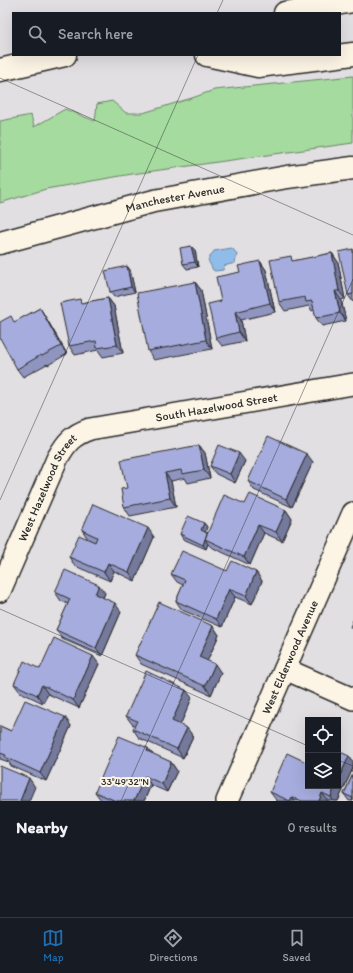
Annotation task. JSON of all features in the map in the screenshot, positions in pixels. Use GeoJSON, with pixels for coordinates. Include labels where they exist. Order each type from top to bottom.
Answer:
{"type":"FeatureCollection","features":[{"type":"Feature","properties":{"kind":"main road"},"geometry":{"type":"LineString","coordinates":[[290,12],[353,1]]}},
{"type":"Feature","properties":{"kind":"main road"},"geometry":{"type":"LineString","coordinates":[[341,56],[353,54]]}},
{"type":"Feature","properties":{"kind":"main road"},"geometry":{"type":"LineString","coordinates":[[0,70],[62,56]]}},
{"type":"Feature","properties":{"kind":"main road"},"geometry":{"type":"LineString","coordinates":[[212,56],[258,66],[337,56]]}},
{"type":"Feature","properties":{"kind":"main road","name":"Manchester Avenue"},"geometry":{"type":"LineString","coordinates":[[0,243],[154,201],[287,177],[353,168]]}},
{"type":"Feature","properties":{"kind":"street","name":"South Hazelwood Street"},"geometry":{"type":"LineString","coordinates":[[80,432],[353,384]]}},
{"type":"Feature","properties":{"kind":"street","name":"West Hazelwood Street"},"geometry":{"type":"LineString","coordinates":[[0,591],[57,459],[70,439],[80,432]]}},
{"type":"Feature","properties":{"kind":"street","name":"West Elderwood Avenue"},"geometry":{"type":"LineString","coordinates":[[227,801],[353,513]]}},
{"type":"Feature","properties":{"kind":"street"},"geometry":{"type":"LineString","coordinates":[[285,668],[353,699]]}},
{"type":"Feature","properties":{"kind":"green space"},"geometry":{"type":"Polygon","coordinates":[[[353,76],[353,143],[132,174],[46,189],[0,203],[0,121],[31,115],[34,127],[65,109],[95,121],[97,104],[112,101],[126,113],[143,113],[214,90],[353,76]]]}},
{"type":"Feature","properties":{"kind":"water"},"geometry":{"type":"Polygon","coordinates":[[[232,248],[237,254],[235,263],[224,266],[223,270],[213,270],[208,260],[214,251],[232,248]]]}},
{"type":"Feature","properties":{"kind":"building"},"geometry":{"type":"Polygon","coordinates":[[[191,246],[195,262],[183,264],[180,248],[191,246]]]}},
{"type":"Feature","properties":{"kind":"building"},"geometry":{"type":"Polygon","coordinates":[[[353,249],[353,294],[348,295],[339,252],[353,249]]]}},
{"type":"Feature","properties":{"kind":"building"},"geometry":{"type":"Polygon","coordinates":[[[332,253],[339,291],[335,291],[340,313],[316,318],[312,301],[306,302],[305,297],[279,302],[270,260],[291,256],[292,261],[332,253]]]}},
{"type":"Feature","properties":{"kind":"building"},"geometry":{"type":"Polygon","coordinates":[[[260,261],[270,303],[235,312],[239,332],[216,338],[208,304],[221,301],[216,277],[240,272],[238,266],[260,261]]]}},
{"type":"Feature","properties":{"kind":"building"},"geometry":{"type":"Polygon","coordinates":[[[127,266],[131,287],[110,292],[105,271],[127,266]]]}},
{"type":"Feature","properties":{"kind":"building"},"geometry":{"type":"Polygon","coordinates":[[[195,282],[206,340],[148,351],[137,293],[195,282]]]}},
{"type":"Feature","properties":{"kind":"building"},"geometry":{"type":"Polygon","coordinates":[[[108,298],[117,345],[97,348],[96,341],[69,346],[60,303],[80,299],[81,303],[108,298]]]}},
{"type":"Feature","properties":{"kind":"building"},"geometry":{"type":"Polygon","coordinates":[[[40,308],[61,346],[42,356],[41,355],[17,369],[0,338],[0,322],[11,316],[14,322],[40,308]]]}},
{"type":"Feature","properties":{"kind":"building"},"geometry":{"type":"Polygon","coordinates":[[[268,436],[307,454],[286,499],[248,481],[268,436]]]}},
{"type":"Feature","properties":{"kind":"building"},"geometry":{"type":"Polygon","coordinates":[[[199,445],[204,470],[182,474],[181,470],[165,473],[170,498],[124,507],[121,489],[127,488],[121,460],[199,445]]]}},
{"type":"Feature","properties":{"kind":"building"},"geometry":{"type":"Polygon","coordinates":[[[219,445],[239,453],[230,474],[210,466],[219,445]]]}},
{"type":"Feature","properties":{"kind":"building"},"geometry":{"type":"Polygon","coordinates":[[[250,494],[286,510],[276,532],[258,525],[244,557],[205,539],[224,495],[245,504],[250,494]]]}},
{"type":"Feature","properties":{"kind":"building"},"geometry":{"type":"Polygon","coordinates":[[[93,504],[148,528],[129,572],[108,563],[104,572],[69,557],[79,535],[95,542],[97,537],[82,530],[93,504]]]}},
{"type":"Feature","properties":{"kind":"building"},"geometry":{"type":"Polygon","coordinates":[[[188,516],[204,523],[201,530],[207,533],[203,545],[180,534],[188,516]]]}},
{"type":"Feature","properties":{"kind":"building"},"geometry":{"type":"Polygon","coordinates":[[[182,551],[227,571],[232,561],[256,572],[246,596],[229,589],[216,619],[176,601],[185,580],[171,574],[182,551]]]}},
{"type":"Feature","properties":{"kind":"building"},"geometry":{"type":"Polygon","coordinates":[[[65,570],[99,585],[95,594],[115,603],[96,648],[56,630],[70,599],[55,592],[65,570]]]}},
{"type":"Feature","properties":{"kind":"building"},"geometry":{"type":"Polygon","coordinates":[[[159,602],[213,626],[199,657],[215,664],[205,686],[135,655],[159,602]]]}},
{"type":"Feature","properties":{"kind":"building"},"geometry":{"type":"Polygon","coordinates":[[[353,620],[353,628],[350,627],[353,620]]]}},
{"type":"Feature","properties":{"kind":"building"},"geometry":{"type":"Polygon","coordinates":[[[54,638],[93,656],[73,700],[42,685],[37,695],[14,684],[24,661],[40,669],[54,638]]]}},
{"type":"Feature","properties":{"kind":"building"},"geometry":{"type":"Polygon","coordinates":[[[146,671],[186,690],[172,721],[187,728],[177,749],[133,729],[137,721],[126,716],[146,671]]]}},
{"type":"Feature","properties":{"kind":"building"},"geometry":{"type":"Polygon","coordinates":[[[25,700],[65,717],[40,773],[5,757],[6,755],[0,753],[0,726],[11,731],[25,700]]]}},
{"type":"Feature","properties":{"kind":"building"},"geometry":{"type":"Polygon","coordinates":[[[119,736],[148,748],[147,751],[171,762],[162,784],[145,776],[134,801],[116,801],[95,792],[119,736]]]}},
{"type":"Feature","properties":{"kind":"building"},"geometry":{"type":"Polygon","coordinates":[[[341,752],[349,756],[341,773],[341,752]]]}},
{"type":"Feature","properties":{"kind":"building"},"geometry":{"type":"Polygon","coordinates":[[[287,753],[305,762],[305,789],[334,789],[331,797],[322,793],[319,801],[302,801],[292,797],[290,801],[270,792],[287,753]]]}},
{"type":"Feature","properties":{"kind":"building"},"geometry":{"type":"Polygon","coordinates":[[[0,766],[29,778],[20,801],[0,801],[0,766]]]}},
{"type":"Feature","properties":{"kind":"building"},"geometry":{"type":"Polygon","coordinates":[[[353,774],[353,798],[344,794],[353,774]]]}}]}
